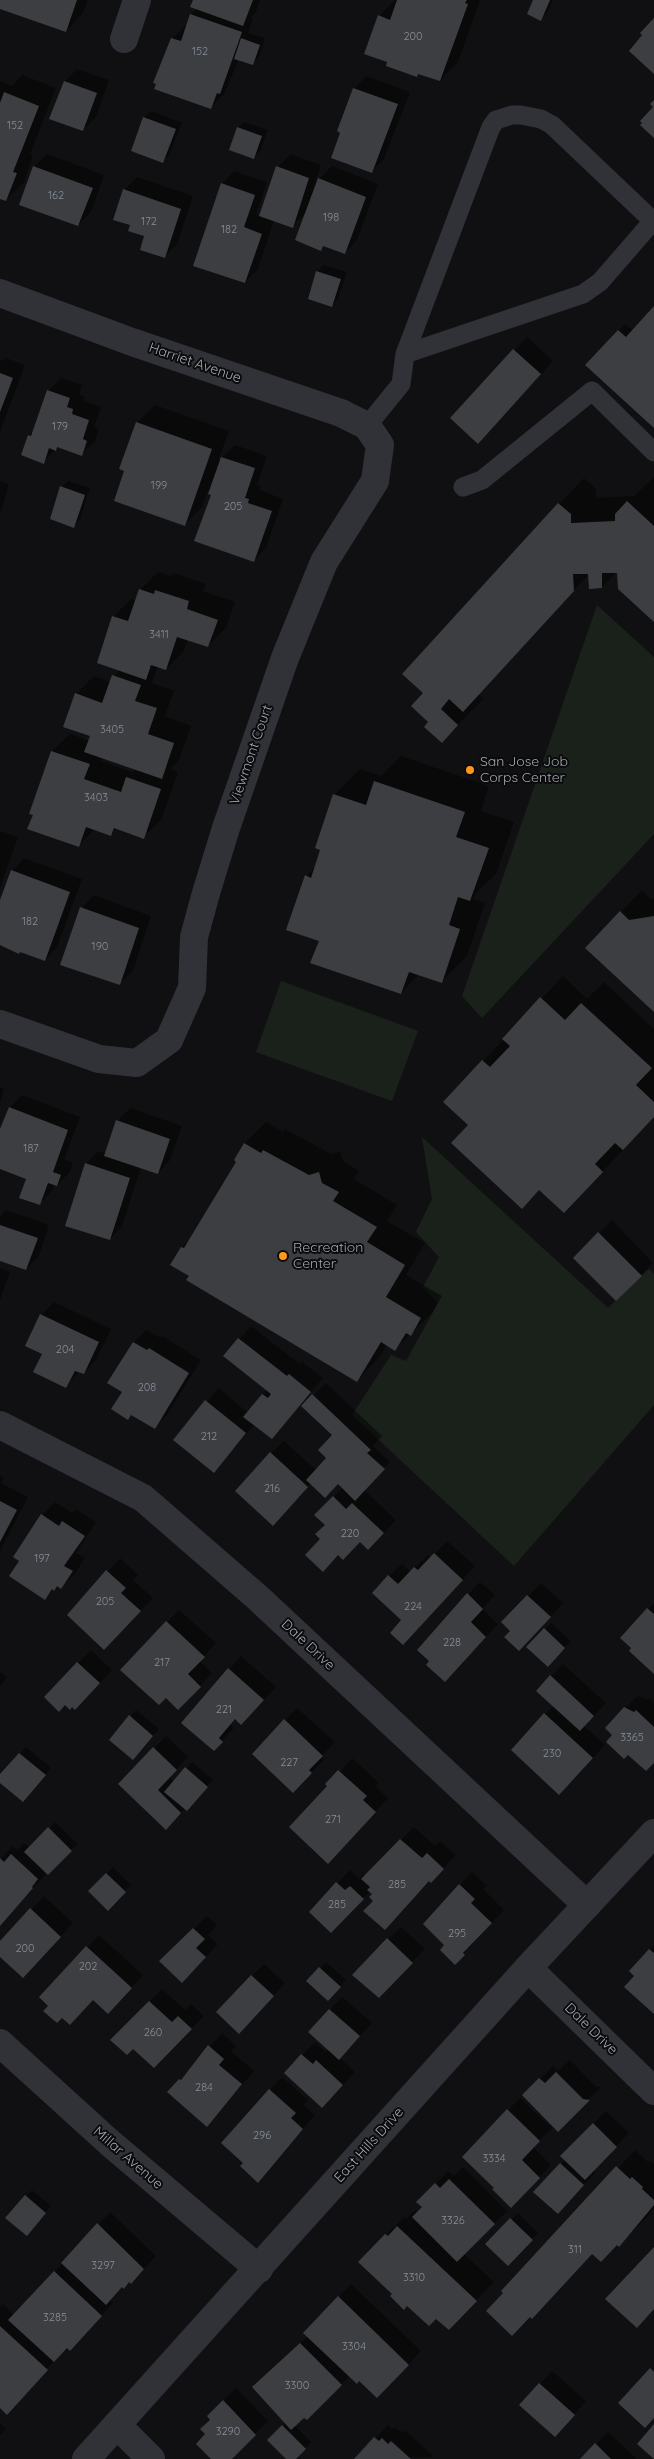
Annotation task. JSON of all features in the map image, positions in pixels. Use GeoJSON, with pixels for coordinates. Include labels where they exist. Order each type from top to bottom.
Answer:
{"type":"FeatureCollection","features":[{"type":"Feature","properties":{"kind":"street"},"geometry":{"type":"LineString","coordinates":[[124,39],[137,0]]}},
{"type":"Feature","properties":{"kind":"street","name":"Harriet Avenue"},"geometry":{"type":"LineString","coordinates":[[0,293],[132,342],[341,413],[374,435]]}},
{"type":"Feature","properties":{"kind":"street","name":"Viewmont Court"},"geometry":{"type":"LineString","coordinates":[[0,1024],[99,1060],[137,1063],[169,1040],[192,988],[194,937],[238,792],[285,658],[324,562],[375,481],[374,435]]}},
{"type":"Feature","properties":{"kind":"street","name":"Dale Drive"},"geometry":{"type":"LineString","coordinates":[[0,1425],[143,1498],[257,1597],[587,1905]]}},
{"type":"Feature","properties":{"kind":"street","name":"East Hills Drive"},"geometry":{"type":"LineString","coordinates":[[86,2459],[528,1968],[654,1833]]}},
{"type":"Feature","properties":{"kind":"street","name":"Dale Drive"},"geometry":{"type":"LineString","coordinates":[[528,1968],[654,2091]]}},
{"type":"Feature","properties":{"kind":"street","name":"Millar Avenue"},"geometry":{"type":"LineString","coordinates":[[0,2043],[110,2144],[259,2269]]}},
{"type":"Feature","properties":{"kind":"street"},"geometry":{"type":"LineString","coordinates":[[117,2425],[151,2459]]}},
{"type":"Feature","properties":{"kind":"lane"},"geometry":{"type":"LineString","coordinates":[[374,435],[401,384],[405,354],[491,127],[496,120],[522,115],[541,119],[552,125],[653,221],[600,282],[583,294],[405,354]]}},
{"type":"Feature","properties":{"kind":"lane"},"geometry":{"type":"LineString","coordinates":[[463,487],[482,480],[592,391],[654,452]]}},
{"type":"Feature","properties":{"kind":"shaded area"},"geometry":{"type":"Polygon","coordinates":[[[597,605],[654,657],[654,834],[482,1018],[462,996],[597,605]]]}},
{"type":"Feature","properties":{"kind":"shaded area"},"geometry":{"type":"Polygon","coordinates":[[[281,981],[418,1031],[392,1101],[256,1052],[281,981]]]}},
{"type":"Feature","properties":{"kind":"shaded area"},"geometry":{"type":"Polygon","coordinates":[[[422,1137],[608,1308],[649,1269],[654,1274],[654,1405],[514,1566],[352,1415],[391,1355],[406,1361],[438,1303],[423,1287],[439,1257],[416,1232],[432,1199],[422,1137]]]}},
{"type":"Feature","properties":{"kind":"building"},"geometry":{"type":"Polygon","coordinates":[[[0,0],[77,0],[66,32],[0,9],[0,0]]]}},
{"type":"Feature","properties":{"kind":"building"},"geometry":{"type":"Polygon","coordinates":[[[193,0],[253,0],[243,26],[190,7],[193,0]]]}},
{"type":"Feature","properties":{"kind":"building"},"geometry":{"type":"Polygon","coordinates":[[[397,0],[467,0],[465,3],[468,4],[440,81],[418,74],[417,77],[386,66],[387,62],[364,54],[378,15],[390,20],[397,0]]]}},
{"type":"Feature","properties":{"kind":"building"},"geometry":{"type":"Polygon","coordinates":[[[533,0],[550,0],[541,21],[527,14],[533,0]]]}},
{"type":"Feature","properties":{"kind":"building"},"geometry":{"type":"Polygon","coordinates":[[[190,14],[242,32],[220,94],[217,93],[211,109],[154,89],[156,84],[153,83],[171,38],[181,41],[190,14]]]}},
{"type":"Feature","properties":{"kind":"building"},"geometry":{"type":"Polygon","coordinates":[[[654,18],[654,74],[629,51],[642,35],[640,33],[654,18]]]}},
{"type":"Feature","properties":{"kind":"building"},"geometry":{"type":"Polygon","coordinates":[[[241,38],[260,45],[253,65],[234,59],[241,38]]]}},
{"type":"Feature","properties":{"kind":"building"},"geometry":{"type":"Polygon","coordinates":[[[64,81],[97,93],[83,131],[49,119],[64,81]]]}},
{"type":"Feature","properties":{"kind":"building"},"geometry":{"type":"Polygon","coordinates":[[[353,88],[398,104],[372,173],[331,158],[340,133],[337,131],[353,88]]]}},
{"type":"Feature","properties":{"kind":"building"},"geometry":{"type":"Polygon","coordinates":[[[4,92],[39,106],[13,172],[17,173],[6,201],[0,199],[0,103],[4,92]]]}},
{"type":"Feature","properties":{"kind":"building"},"geometry":{"type":"Polygon","coordinates":[[[654,100],[654,138],[640,125],[642,123],[640,121],[653,107],[650,104],[654,100]]]}},
{"type":"Feature","properties":{"kind":"building"},"geometry":{"type":"Polygon","coordinates":[[[143,117],[176,129],[163,163],[131,151],[143,117]]]}},
{"type":"Feature","properties":{"kind":"building"},"geometry":{"type":"Polygon","coordinates":[[[237,127],[262,136],[254,159],[229,150],[237,127]]]}},
{"type":"Feature","properties":{"kind":"building"},"geometry":{"type":"Polygon","coordinates":[[[33,166],[93,188],[78,226],[19,205],[33,166]]]}},
{"type":"Feature","properties":{"kind":"building"},"geometry":{"type":"Polygon","coordinates":[[[276,166],[309,178],[293,228],[259,216],[276,166]]]}},
{"type":"Feature","properties":{"kind":"building"},"geometry":{"type":"Polygon","coordinates":[[[318,178],[366,197],[345,254],[323,246],[321,251],[295,240],[318,178]]]}},
{"type":"Feature","properties":{"kind":"building"},"geometry":{"type":"Polygon","coordinates":[[[221,183],[255,195],[244,227],[262,234],[245,283],[193,266],[221,183]]]}},
{"type":"Feature","properties":{"kind":"building"},"geometry":{"type":"Polygon","coordinates":[[[123,189],[181,209],[165,258],[140,250],[144,236],[128,231],[130,225],[113,220],[123,189]]]}},
{"type":"Feature","properties":{"kind":"building"},"geometry":{"type":"Polygon","coordinates":[[[316,271],[341,279],[332,307],[308,299],[316,271]]]}},
{"type":"Feature","properties":{"kind":"building"},"geometry":{"type":"Polygon","coordinates":[[[654,306],[654,428],[585,365],[618,330],[626,337],[654,306]]]}},
{"type":"Feature","properties":{"kind":"building"},"geometry":{"type":"Polygon","coordinates":[[[513,349],[541,374],[478,444],[450,418],[513,349]]]}},
{"type":"Feature","properties":{"kind":"building"},"geometry":{"type":"Polygon","coordinates":[[[0,373],[13,378],[0,412],[0,373]]]}},
{"type":"Feature","properties":{"kind":"building"},"geometry":{"type":"Polygon","coordinates":[[[47,390],[70,398],[67,407],[73,409],[72,414],[89,420],[83,439],[87,441],[82,456],[57,447],[56,451],[49,448],[44,464],[21,455],[28,435],[31,436],[47,390]]]}},
{"type":"Feature","properties":{"kind":"building"},"geometry":{"type":"Polygon","coordinates":[[[136,422],[212,449],[185,526],[114,501],[124,471],[119,469],[136,422]]]}},
{"type":"Feature","properties":{"kind":"building"},"geometry":{"type":"Polygon","coordinates":[[[221,457],[255,468],[245,498],[249,499],[248,503],[272,511],[254,562],[194,541],[211,495],[208,494],[221,457]]]}},
{"type":"Feature","properties":{"kind":"building"},"geometry":{"type":"Polygon","coordinates":[[[60,486],[85,495],[74,528],[50,519],[60,486]]]}},
{"type":"Feature","properties":{"kind":"building"},"geometry":{"type":"Polygon","coordinates":[[[627,501],[654,526],[654,622],[618,589],[617,573],[602,573],[602,588],[589,589],[588,574],[573,574],[574,591],[463,712],[449,699],[441,709],[458,725],[442,743],[424,727],[428,722],[411,706],[423,693],[402,674],[558,503],[571,514],[571,523],[615,521],[615,514],[627,501]]]}},
{"type":"Feature","properties":{"kind":"building"},"geometry":{"type":"Polygon","coordinates":[[[139,589],[154,594],[155,590],[189,601],[187,609],[218,620],[208,647],[177,637],[166,670],[151,665],[146,680],[97,663],[112,616],[128,621],[139,589]]]}},
{"type":"Feature","properties":{"kind":"building"},"geometry":{"type":"Polygon","coordinates":[[[112,675],[141,685],[135,701],[157,708],[148,734],[174,743],[162,779],[84,752],[90,736],[63,727],[75,693],[102,703],[112,675]]]}},
{"type":"Feature","properties":{"kind":"building"},"geometry":{"type":"Polygon","coordinates":[[[51,751],[90,764],[84,779],[121,792],[126,777],[161,789],[144,839],[114,828],[111,836],[86,827],[79,847],[27,829],[33,815],[29,814],[51,751]]]}},
{"type":"Feature","properties":{"kind":"building"},"geometry":{"type":"Polygon","coordinates":[[[374,781],[465,812],[456,837],[489,848],[470,901],[458,897],[449,925],[460,929],[442,983],[409,972],[401,994],[310,963],[319,941],[286,930],[305,875],[311,878],[320,850],[315,848],[333,794],[366,805],[374,781]]]}},
{"type":"Feature","properties":{"kind":"building"},"geometry":{"type":"Polygon","coordinates":[[[11,870],[70,892],[45,961],[20,952],[19,954],[0,945],[0,900],[11,870]]]}},
{"type":"Feature","properties":{"kind":"building"},"geometry":{"type":"Polygon","coordinates":[[[80,907],[139,928],[120,985],[60,965],[80,907]]]}},
{"type":"Feature","properties":{"kind":"building"},"geometry":{"type":"Polygon","coordinates":[[[620,911],[629,920],[654,916],[654,1012],[585,948],[620,911]]]}},
{"type":"Feature","properties":{"kind":"building"},"geometry":{"type":"Polygon","coordinates":[[[540,997],[565,1020],[581,1003],[652,1068],[636,1085],[654,1102],[654,1117],[623,1150],[615,1143],[595,1164],[603,1172],[564,1213],[539,1190],[522,1209],[451,1143],[468,1125],[443,1102],[482,1060],[490,1067],[510,1046],[502,1039],[540,997]]]}},
{"type":"Feature","properties":{"kind":"building"},"geometry":{"type":"Polygon","coordinates":[[[9,1107],[68,1130],[53,1172],[61,1175],[57,1186],[48,1183],[40,1205],[19,1198],[26,1179],[0,1169],[0,1129],[9,1107]]]}},
{"type":"Feature","properties":{"kind":"building"},"geometry":{"type":"Polygon","coordinates":[[[116,1120],[170,1139],[158,1174],[104,1156],[116,1120]]]}},
{"type":"Feature","properties":{"kind":"building","name":"Recreation Center"},"geometry":{"type":"Polygon","coordinates":[[[244,1143],[261,1153],[263,1150],[309,1175],[319,1172],[322,1183],[339,1192],[333,1201],[377,1227],[367,1242],[405,1265],[386,1297],[421,1318],[411,1336],[406,1333],[395,1351],[381,1342],[357,1382],[186,1280],[189,1276],[170,1265],[181,1247],[184,1248],[236,1162],[234,1160],[244,1143]]]}},
{"type":"Feature","properties":{"kind":"building"},"geometry":{"type":"Polygon","coordinates":[[[85,1163],[130,1178],[110,1240],[65,1226],[85,1163]]]}},
{"type":"Feature","properties":{"kind":"building"},"geometry":{"type":"Polygon","coordinates":[[[0,1225],[38,1238],[26,1270],[0,1261],[0,1225]]]}},
{"type":"Feature","properties":{"kind":"building"},"geometry":{"type":"Polygon","coordinates":[[[598,1232],[642,1276],[616,1301],[573,1258],[598,1232]]]}},
{"type":"Feature","properties":{"kind":"building"},"geometry":{"type":"Polygon","coordinates":[[[40,1314],[99,1342],[84,1374],[75,1371],[66,1388],[33,1372],[42,1354],[25,1346],[40,1314]]]}},
{"type":"Feature","properties":{"kind":"building"},"geometry":{"type":"Polygon","coordinates":[[[238,1338],[311,1392],[272,1439],[243,1417],[262,1394],[268,1398],[271,1394],[223,1356],[238,1338]]]}},
{"type":"Feature","properties":{"kind":"building"},"geometry":{"type":"Polygon","coordinates":[[[133,1342],[147,1350],[149,1348],[189,1373],[155,1429],[131,1415],[128,1420],[111,1409],[122,1392],[107,1383],[133,1342]]]}},
{"type":"Feature","properties":{"kind":"building"},"geometry":{"type":"Polygon","coordinates":[[[312,1394],[371,1450],[367,1453],[385,1469],[355,1501],[338,1484],[325,1498],[306,1480],[326,1458],[318,1450],[332,1435],[301,1406],[312,1394]]]}},
{"type":"Feature","properties":{"kind":"building"},"geometry":{"type":"Polygon","coordinates":[[[205,1400],[246,1433],[214,1473],[173,1440],[205,1400]]]}},
{"type":"Feature","properties":{"kind":"building"},"geometry":{"type":"Polygon","coordinates":[[[270,1452],[308,1487],[273,1526],[235,1491],[270,1452]]]}},
{"type":"Feature","properties":{"kind":"building"},"geometry":{"type":"Polygon","coordinates":[[[333,1496],[346,1509],[352,1503],[384,1533],[368,1550],[360,1542],[343,1560],[338,1555],[323,1572],[305,1555],[320,1539],[315,1534],[325,1525],[314,1515],[333,1496]]]}},
{"type":"Feature","properties":{"kind":"building"},"geometry":{"type":"Polygon","coordinates":[[[0,1501],[17,1510],[0,1542],[0,1501]]]}},
{"type":"Feature","properties":{"kind":"building"},"geometry":{"type":"Polygon","coordinates":[[[41,1514],[59,1526],[62,1521],[85,1536],[64,1566],[73,1571],[61,1589],[57,1586],[54,1591],[52,1589],[45,1600],[9,1576],[19,1561],[13,1557],[41,1514]]]}},
{"type":"Feature","properties":{"kind":"building"},"geometry":{"type":"Polygon","coordinates":[[[434,1553],[463,1580],[403,1645],[390,1633],[401,1620],[372,1593],[388,1575],[398,1584],[414,1567],[418,1570],[434,1553]]]}},
{"type":"Feature","properties":{"kind":"building"},"geometry":{"type":"Polygon","coordinates":[[[106,1570],[126,1588],[121,1593],[141,1611],[104,1650],[67,1615],[106,1570]]]}},
{"type":"Feature","properties":{"kind":"building"},"geometry":{"type":"Polygon","coordinates":[[[467,1593],[483,1609],[471,1622],[486,1637],[445,1682],[426,1665],[429,1661],[417,1650],[467,1593]]]}},
{"type":"Feature","properties":{"kind":"building"},"geometry":{"type":"Polygon","coordinates":[[[527,1595],[551,1617],[519,1651],[504,1637],[510,1631],[501,1622],[527,1595]]]}},
{"type":"Feature","properties":{"kind":"building"},"geometry":{"type":"Polygon","coordinates":[[[647,1608],[654,1614],[654,1674],[629,1651],[631,1648],[620,1638],[647,1608]]]}},
{"type":"Feature","properties":{"kind":"building"},"geometry":{"type":"Polygon","coordinates":[[[166,1621],[205,1657],[188,1674],[201,1687],[178,1710],[166,1698],[159,1705],[120,1670],[166,1621]]]}},
{"type":"Feature","properties":{"kind":"building"},"geometry":{"type":"Polygon","coordinates":[[[544,1628],[565,1648],[548,1667],[526,1647],[544,1628]]]}},
{"type":"Feature","properties":{"kind":"building"},"geometry":{"type":"Polygon","coordinates":[[[77,1662],[100,1683],[75,1710],[72,1707],[70,1710],[65,1705],[59,1712],[44,1697],[77,1662]]]}},
{"type":"Feature","properties":{"kind":"building"},"geometry":{"type":"Polygon","coordinates":[[[228,1668],[264,1700],[241,1725],[235,1719],[219,1738],[223,1742],[214,1751],[181,1723],[228,1668]]]}},
{"type":"Feature","properties":{"kind":"building"},"geometry":{"type":"Polygon","coordinates":[[[550,1675],[594,1716],[580,1731],[536,1691],[550,1675]]]}},
{"type":"Feature","properties":{"kind":"building"},"geometry":{"type":"Polygon","coordinates":[[[624,1707],[634,1712],[636,1710],[654,1727],[654,1763],[646,1771],[628,1755],[624,1759],[606,1742],[612,1735],[605,1728],[624,1707]]]}},
{"type":"Feature","properties":{"kind":"building"},"geometry":{"type":"Polygon","coordinates":[[[544,1713],[593,1758],[559,1795],[511,1750],[544,1713]]]}},
{"type":"Feature","properties":{"kind":"building"},"geometry":{"type":"Polygon","coordinates":[[[129,1715],[153,1736],[133,1760],[109,1740],[129,1715]]]}},
{"type":"Feature","properties":{"kind":"building"},"geometry":{"type":"Polygon","coordinates":[[[284,1719],[323,1756],[309,1770],[312,1773],[293,1793],[252,1754],[284,1719]]]}},
{"type":"Feature","properties":{"kind":"building"},"geometry":{"type":"Polygon","coordinates":[[[153,1747],[177,1770],[158,1790],[181,1813],[166,1830],[118,1784],[153,1747]]]}},
{"type":"Feature","properties":{"kind":"building"},"geometry":{"type":"Polygon","coordinates":[[[19,1753],[46,1775],[23,1802],[0,1783],[0,1774],[19,1753]]]}},
{"type":"Feature","properties":{"kind":"building"},"geometry":{"type":"Polygon","coordinates":[[[185,1767],[208,1787],[187,1811],[164,1792],[185,1767]]]}},
{"type":"Feature","properties":{"kind":"building"},"geometry":{"type":"Polygon","coordinates":[[[338,1770],[367,1796],[363,1800],[376,1812],[328,1864],[289,1827],[327,1786],[325,1784],[338,1770]]]}},
{"type":"Feature","properties":{"kind":"building"},"geometry":{"type":"Polygon","coordinates":[[[48,1827],[72,1851],[48,1875],[24,1852],[48,1827]]]}},
{"type":"Feature","properties":{"kind":"building"},"geometry":{"type":"Polygon","coordinates":[[[400,1839],[422,1858],[427,1853],[444,1869],[431,1883],[429,1881],[385,1930],[363,1911],[373,1901],[369,1897],[372,1894],[367,1890],[370,1887],[361,1879],[400,1839]]]}},
{"type":"Feature","properties":{"kind":"building"},"geometry":{"type":"Polygon","coordinates":[[[11,1854],[38,1879],[33,1888],[0,1926],[0,1858],[4,1862],[11,1854]]]}},
{"type":"Feature","properties":{"kind":"building"},"geometry":{"type":"Polygon","coordinates":[[[106,1873],[126,1892],[108,1911],[88,1891],[106,1873]]]}},
{"type":"Feature","properties":{"kind":"building"},"geometry":{"type":"Polygon","coordinates":[[[336,1882],[345,1890],[350,1886],[364,1899],[331,1933],[309,1912],[336,1882]]]}},
{"type":"Feature","properties":{"kind":"building"},"geometry":{"type":"Polygon","coordinates":[[[459,1884],[475,1899],[471,1903],[492,1923],[463,1953],[465,1955],[455,1965],[440,1950],[444,1945],[423,1924],[459,1884]]]}},
{"type":"Feature","properties":{"kind":"building"},"geometry":{"type":"Polygon","coordinates":[[[30,1908],[61,1937],[23,1978],[0,1957],[0,1941],[30,1908]]]}},
{"type":"Feature","properties":{"kind":"building"},"geometry":{"type":"Polygon","coordinates":[[[193,1928],[205,1939],[196,1948],[206,1957],[182,1983],[159,1961],[193,1928]]]}},
{"type":"Feature","properties":{"kind":"building"},"geometry":{"type":"Polygon","coordinates":[[[387,1938],[413,1963],[379,1998],[352,1975],[387,1938]]]}},
{"type":"Feature","properties":{"kind":"building"},"geometry":{"type":"Polygon","coordinates":[[[86,1946],[132,1988],[108,2014],[93,2000],[70,2025],[62,2018],[57,2023],[43,2011],[48,2006],[39,1997],[86,1946]]]}},
{"type":"Feature","properties":{"kind":"building"},"geometry":{"type":"Polygon","coordinates":[[[649,1949],[654,1953],[654,2014],[624,1987],[634,1976],[629,1971],[649,1949]]]}},
{"type":"Feature","properties":{"kind":"building"},"geometry":{"type":"Polygon","coordinates":[[[319,1967],[341,1987],[328,2001],[306,1981],[319,1967]]]}},
{"type":"Feature","properties":{"kind":"building"},"geometry":{"type":"Polygon","coordinates":[[[251,1975],[274,1996],[239,2034],[216,2012],[251,1975]]]}},
{"type":"Feature","properties":{"kind":"building"},"geometry":{"type":"Polygon","coordinates":[[[149,2001],[172,2022],[178,2016],[192,2029],[154,2068],[133,2049],[127,2055],[110,2040],[149,2001]]]}},
{"type":"Feature","properties":{"kind":"building"},"geometry":{"type":"Polygon","coordinates":[[[329,2009],[360,2036],[339,2060],[308,2032],[329,2009]]]}},
{"type":"Feature","properties":{"kind":"building"},"geometry":{"type":"Polygon","coordinates":[[[208,2045],[224,2059],[219,2065],[242,2084],[207,2127],[167,2092],[179,2079],[181,2080],[208,2045]]]}},
{"type":"Feature","properties":{"kind":"building"},"geometry":{"type":"Polygon","coordinates":[[[301,2054],[313,2064],[316,2060],[343,2085],[322,2108],[284,2073],[301,2054]]]}},
{"type":"Feature","properties":{"kind":"building"},"geometry":{"type":"Polygon","coordinates":[[[556,2072],[583,2099],[590,2100],[558,2132],[522,2095],[539,2078],[545,2083],[556,2072]]]}},
{"type":"Feature","properties":{"kind":"building"},"geometry":{"type":"Polygon","coordinates":[[[269,2089],[296,2113],[291,2118],[303,2129],[258,2183],[240,2166],[243,2163],[221,2143],[269,2089]]]}},
{"type":"Feature","properties":{"kind":"building"},"geometry":{"type":"Polygon","coordinates":[[[507,2109],[540,2141],[522,2160],[540,2178],[511,2208],[492,2189],[494,2188],[462,2157],[507,2109]]]}},
{"type":"Feature","properties":{"kind":"building"},"geometry":{"type":"Polygon","coordinates":[[[593,2123],[617,2147],[585,2180],[560,2156],[593,2123]]]}},
{"type":"Feature","properties":{"kind":"building"},"geometry":{"type":"Polygon","coordinates":[[[560,2163],[584,2185],[558,2214],[533,2192],[560,2163]]]}},
{"type":"Feature","properties":{"kind":"building"},"geometry":{"type":"Polygon","coordinates":[[[616,2166],[630,2179],[632,2177],[643,2187],[642,2189],[654,2200],[654,2205],[619,2247],[617,2245],[601,2262],[592,2254],[532,2319],[530,2317],[512,2336],[486,2311],[503,2293],[501,2291],[616,2166]]]}},
{"type":"Feature","properties":{"kind":"building"},"geometry":{"type":"Polygon","coordinates":[[[449,2179],[495,2224],[457,2262],[412,2217],[422,2207],[416,2202],[435,2183],[440,2188],[449,2179]]]}},
{"type":"Feature","properties":{"kind":"building"},"geometry":{"type":"Polygon","coordinates":[[[25,2195],[46,2213],[27,2236],[5,2218],[25,2195]]]}},
{"type":"Feature","properties":{"kind":"building"},"geometry":{"type":"Polygon","coordinates":[[[510,2218],[533,2240],[508,2266],[485,2244],[510,2218]]]}},
{"type":"Feature","properties":{"kind":"building"},"geometry":{"type":"Polygon","coordinates":[[[97,2223],[144,2269],[131,2284],[129,2282],[124,2289],[122,2287],[106,2305],[61,2263],[97,2223]]]}},
{"type":"Feature","properties":{"kind":"building"},"geometry":{"type":"Polygon","coordinates":[[[397,2226],[477,2301],[449,2330],[436,2319],[429,2326],[407,2306],[404,2310],[390,2296],[392,2294],[358,2262],[385,2234],[388,2236],[397,2226]]]}},
{"type":"Feature","properties":{"kind":"building"},"geometry":{"type":"Polygon","coordinates":[[[654,2247],[654,2309],[637,2328],[605,2299],[654,2247]]]}},
{"type":"Feature","properties":{"kind":"building"},"geometry":{"type":"Polygon","coordinates":[[[54,2271],[102,2316],[70,2351],[67,2348],[54,2362],[8,2320],[54,2271]]]}},
{"type":"Feature","properties":{"kind":"building"},"geometry":{"type":"Polygon","coordinates":[[[338,2296],[409,2365],[377,2398],[359,2381],[357,2384],[303,2333],[338,2296]]]}},
{"type":"Feature","properties":{"kind":"building"},"geometry":{"type":"Polygon","coordinates":[[[0,2326],[48,2370],[7,2415],[0,2408],[0,2326]]]}},
{"type":"Feature","properties":{"kind":"building"},"geometry":{"type":"Polygon","coordinates":[[[300,2343],[342,2385],[307,2420],[304,2418],[291,2430],[252,2387],[300,2343]]]}},
{"type":"Feature","properties":{"kind":"building"},"geometry":{"type":"Polygon","coordinates":[[[650,2368],[654,2372],[654,2418],[645,2428],[618,2403],[650,2368]]]}},
{"type":"Feature","properties":{"kind":"building"},"geometry":{"type":"Polygon","coordinates":[[[539,2383],[575,2415],[555,2437],[519,2405],[539,2383]]]}},
{"type":"Feature","properties":{"kind":"building"},"geometry":{"type":"Polygon","coordinates":[[[223,2400],[256,2435],[232,2459],[211,2459],[196,2444],[205,2434],[200,2429],[210,2420],[207,2416],[223,2400]]]}},
{"type":"Feature","properties":{"kind":"building"},"geometry":{"type":"Polygon","coordinates":[[[654,2424],[654,2459],[637,2444],[654,2424]]]}},
{"type":"Feature","properties":{"kind":"building"},"geometry":{"type":"Polygon","coordinates":[[[282,2425],[306,2449],[296,2459],[286,2459],[267,2440],[282,2425]]]}},
{"type":"Feature","properties":{"kind":"building"},"geometry":{"type":"Polygon","coordinates":[[[374,2437],[379,2441],[382,2438],[388,2444],[391,2441],[411,2459],[354,2459],[374,2437]]]}},
{"type":"Feature","properties":{"kind":"building"},"geometry":{"type":"Polygon","coordinates":[[[595,2443],[611,2459],[580,2459],[595,2443]]]}},
{"type":"Feature","properties":{"kind":"place","name":"San Jose Job Corps Center"},"geometry":{"type":"Point","coordinates":[470,770]}},
{"type":"Feature","properties":{"kind":"place","name":"Recreation Center"},"geometry":{"type":"Point","coordinates":[283,1256]}}]}
